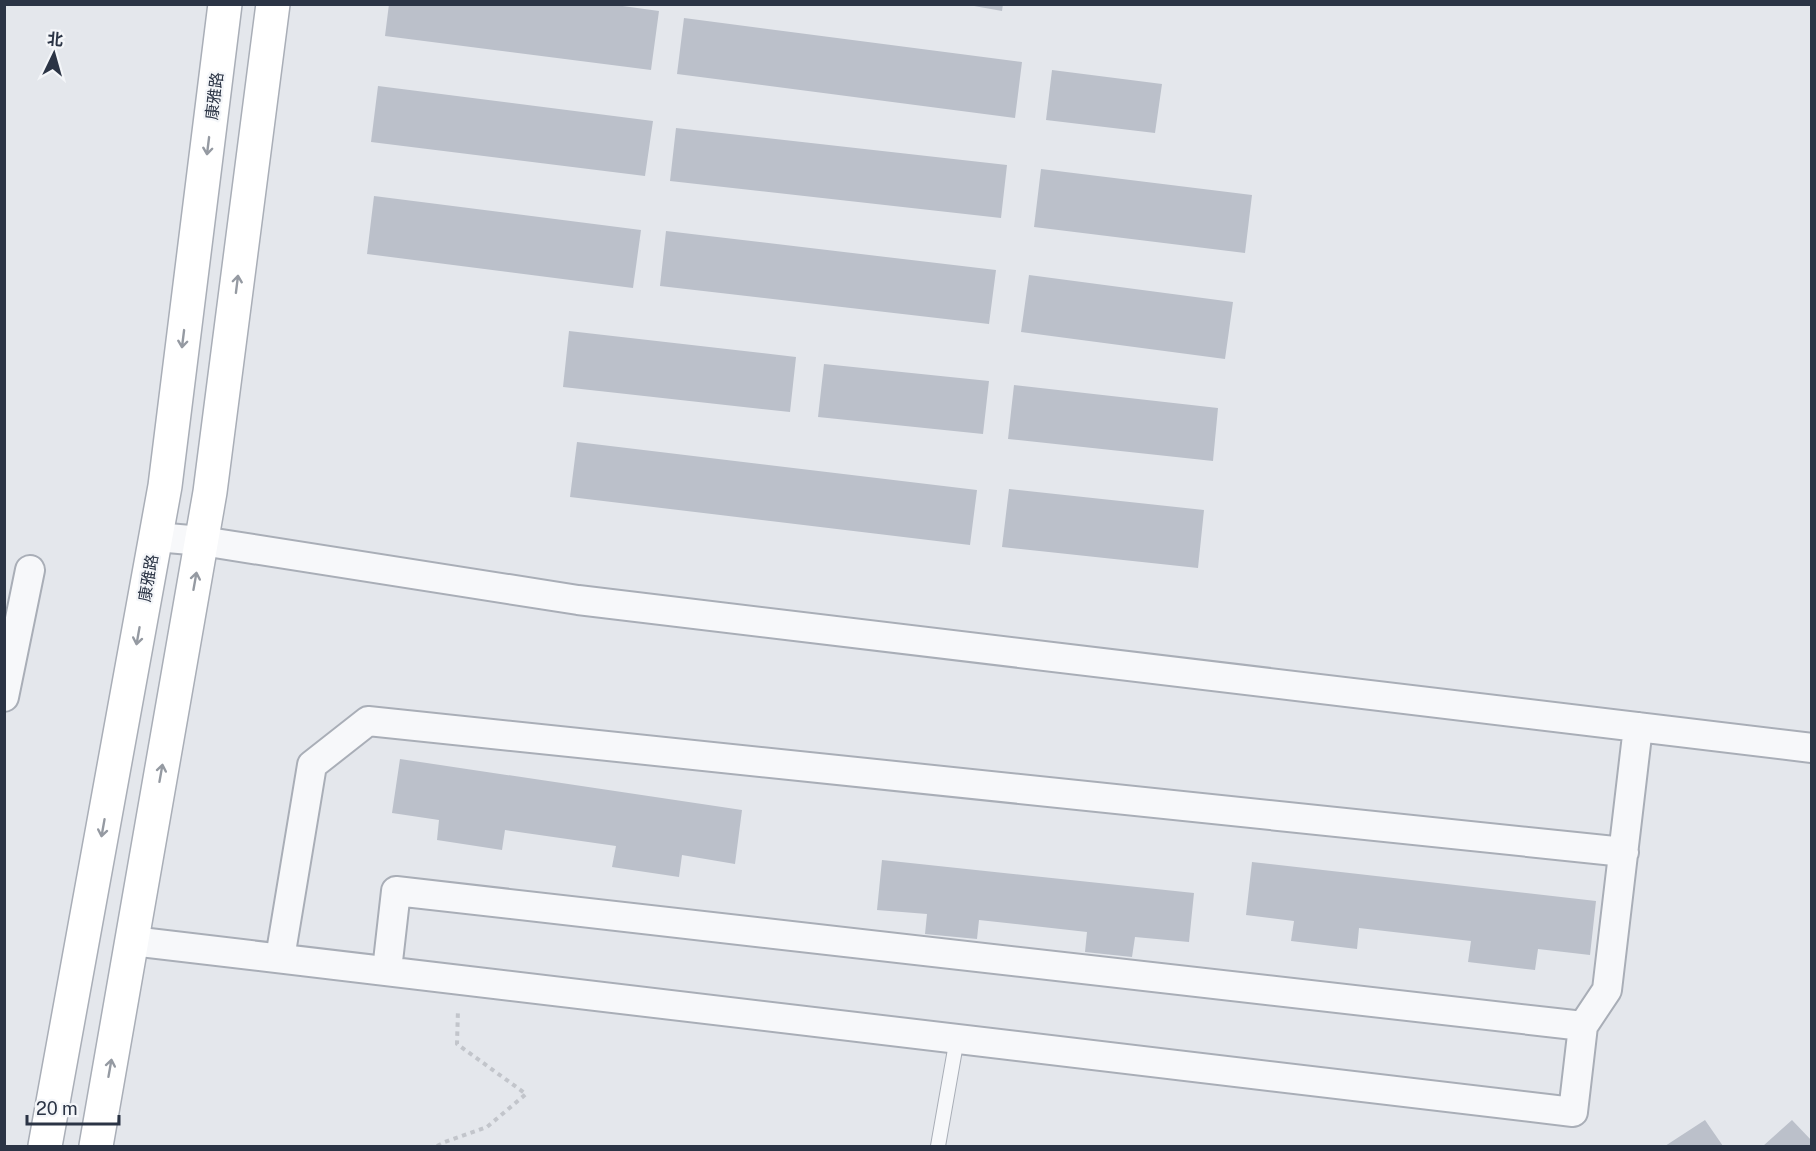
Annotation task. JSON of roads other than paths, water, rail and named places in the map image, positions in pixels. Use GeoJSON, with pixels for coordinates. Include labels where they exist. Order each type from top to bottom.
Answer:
{"type":"FeatureCollection","features":[{"type":"Feature","properties":{"kind":"main road","name":"康雅路"},"geometry":{"type":"LineString","coordinates":[[45,1146],[165,486],[225,4]]}},
{"type":"Feature","properties":{"kind":"main road"},"geometry":{"type":"LineString","coordinates":[[96,1146],[210,492],[273,4]]}},
{"type":"Feature","properties":{"kind":"street"},"geometry":{"type":"LineString","coordinates":[[156,537],[202,541],[578,600],[1812,748]]}},
{"type":"Feature","properties":{"kind":"street"},"geometry":{"type":"LineString","coordinates":[[4,698],[30,570]]}},
{"type":"Feature","properties":{"kind":"street"},"geometry":{"type":"LineString","coordinates":[[280,958],[312,765],[368,721],[1624,852]]}},
{"type":"Feature","properties":{"kind":"street"},"geometry":{"type":"LineString","coordinates":[[132,941],[1573,1112],[1583,1026],[1607,990],[1638,727]]}},
{"type":"Feature","properties":{"kind":"street"},"geometry":{"type":"LineString","coordinates":[[387,970],[396,891],[1583,1026]]}},
{"type":"Feature","properties":{"kind":"lane"},"geometry":{"type":"LineString","coordinates":[[938,1146],[957,1038]]}}]}
